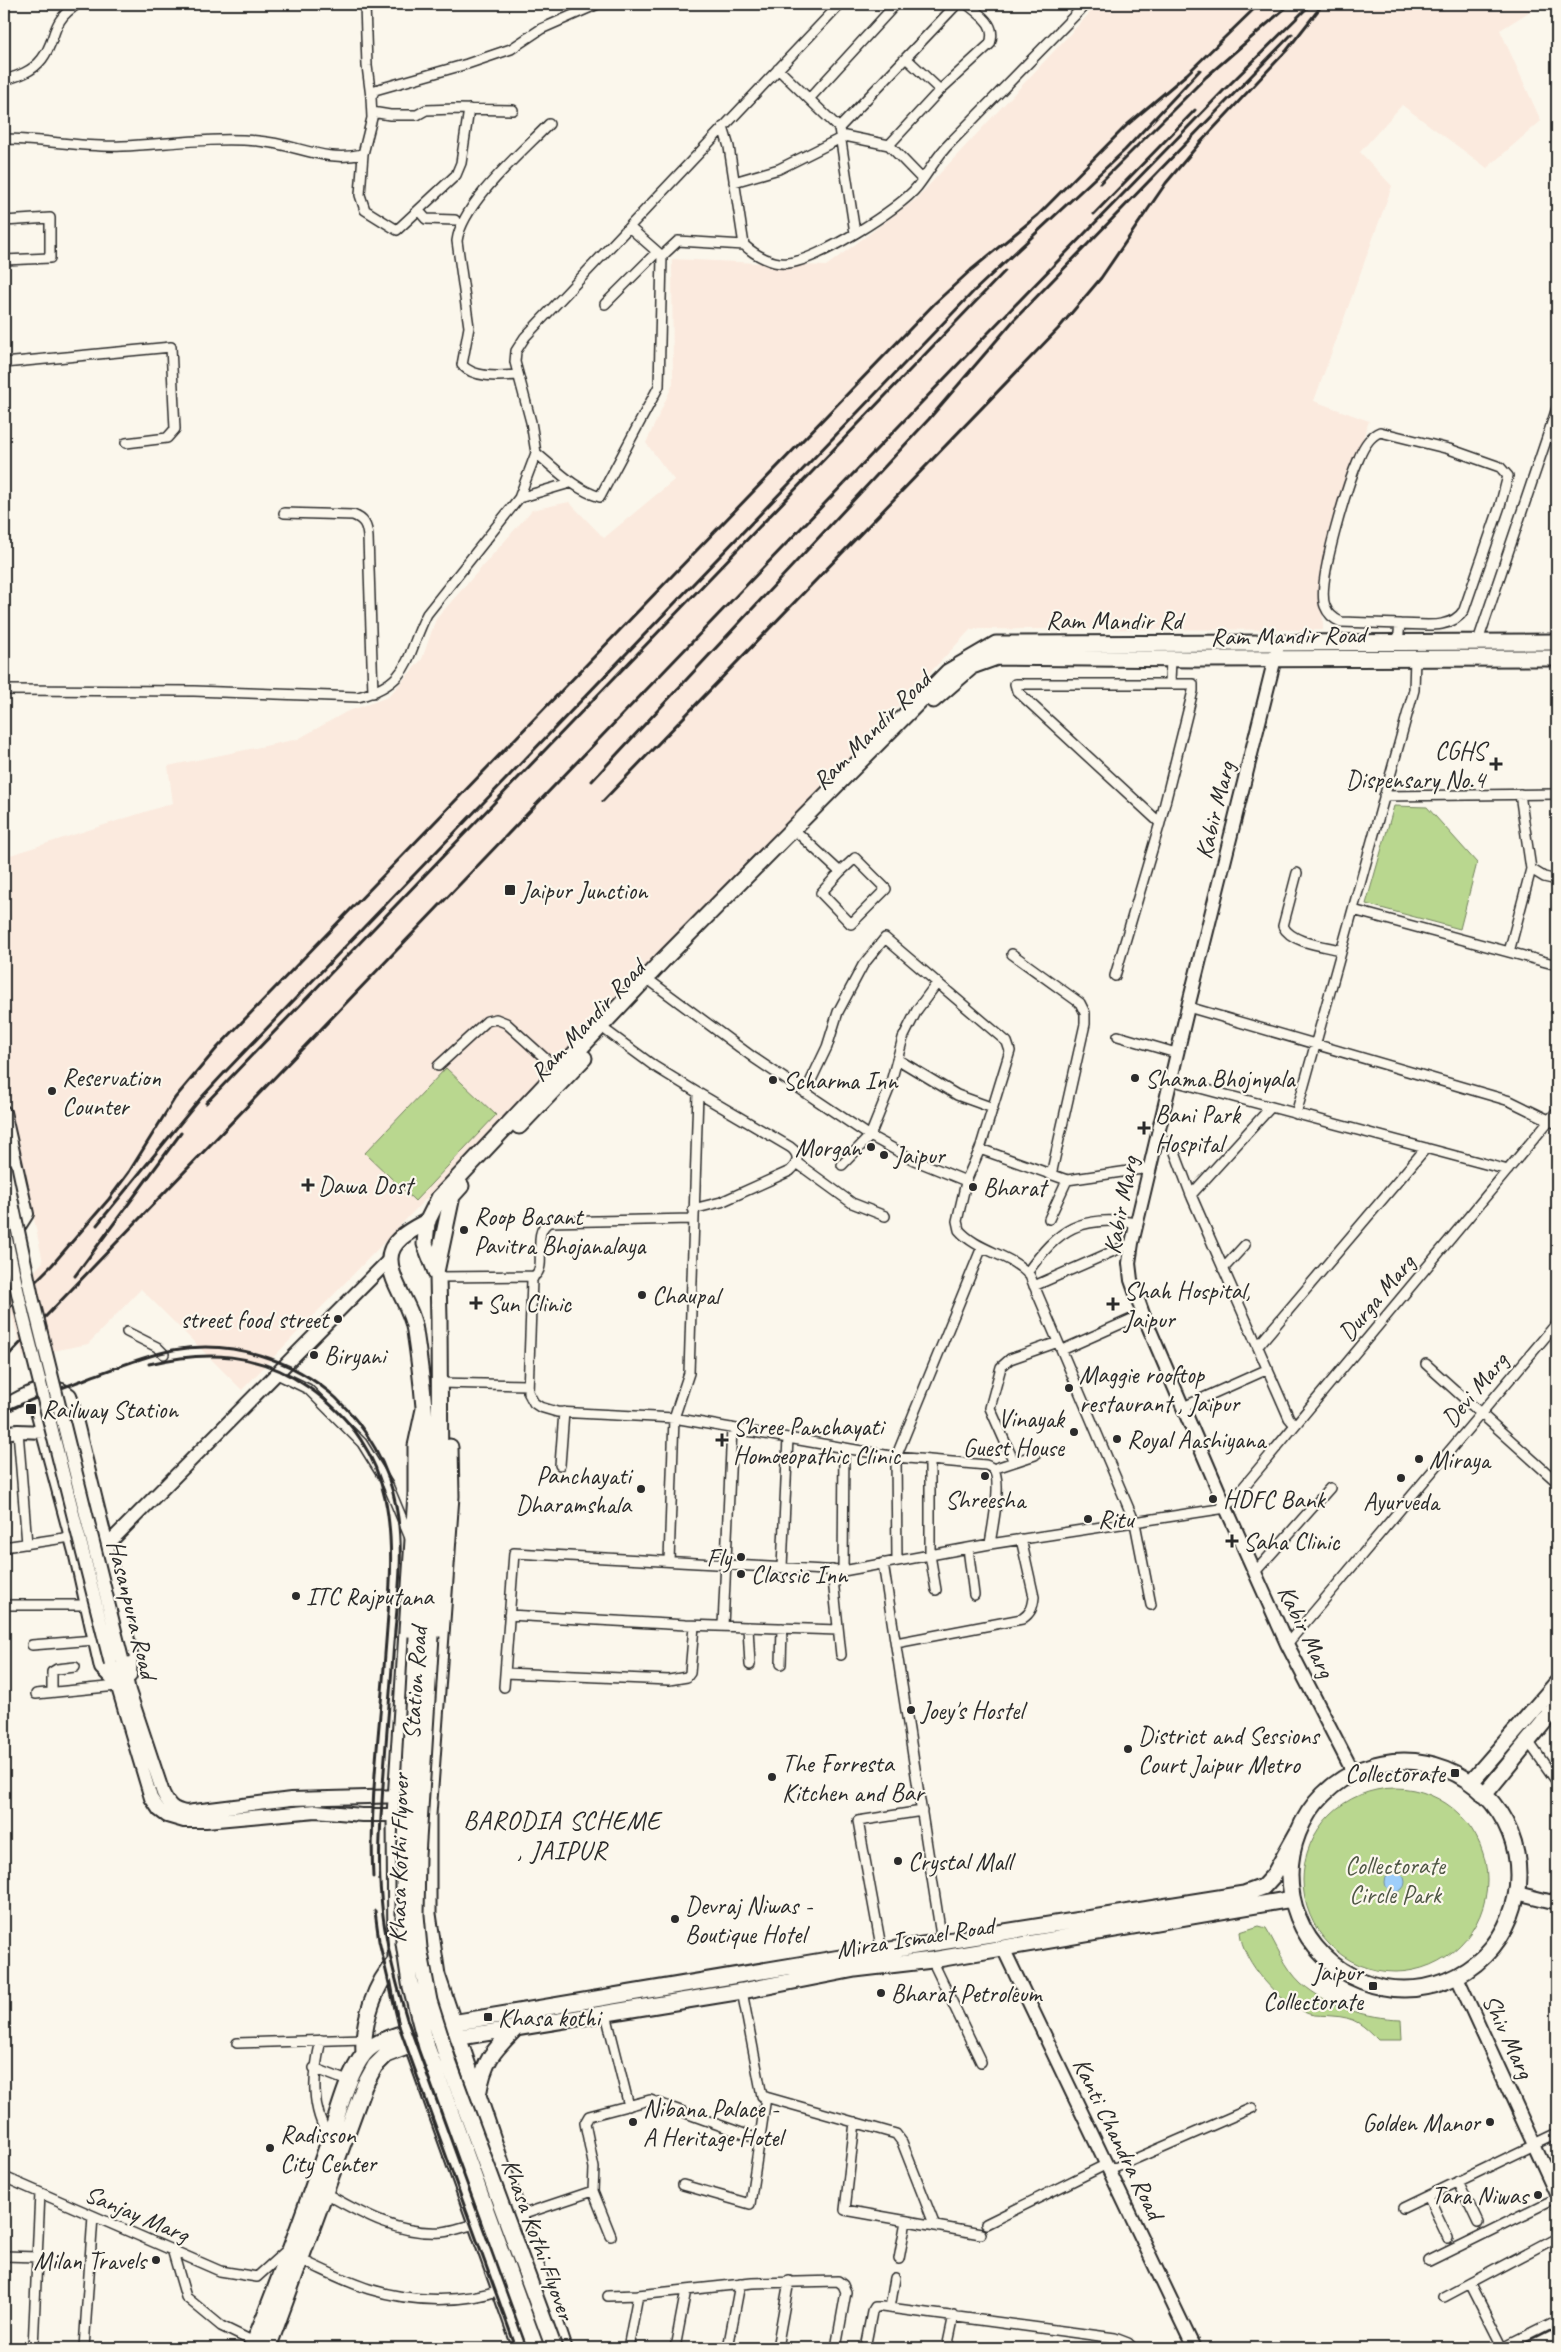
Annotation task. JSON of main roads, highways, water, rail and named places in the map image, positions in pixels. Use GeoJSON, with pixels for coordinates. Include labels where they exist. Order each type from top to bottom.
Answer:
{"type":"FeatureCollection","features":[{"type":"Feature","properties":{"kind":"main road","name":"Ram Mandir Rd"},"geometry":{"type":"LineString","coordinates":[[948,672],[996,644],[1171,651],[1279,644],[1557,642]]}},
{"type":"Feature","properties":{"kind":"main road","name":"Ram Mandir Road"},"geometry":{"type":"LineString","coordinates":[[437,1275],[452,1196],[652,983],[936,697],[972,666],[997,657],[1171,651],[1275,659],[1415,657],[1557,658]]}},
{"type":"Feature","properties":{"kind":"main road","name":"Ram Mandir Road"},"geometry":{"type":"LineString","coordinates":[[558,1070],[948,672]]}},
{"type":"Feature","properties":{"kind":"main road","name":"Station Road"},"geometry":{"type":"LineString","coordinates":[[432,1408],[439,1383],[437,1275],[424,1244],[428,1221],[439,1198],[558,1070]]}},
{"type":"Feature","properties":{"kind":"main road","name":"Station Road"},"geometry":{"type":"LineString","coordinates":[[428,1221],[406,1233],[391,1250],[390,1259],[394,1277],[415,1328],[432,1408],[450,1433],[451,1496],[428,1815],[428,1914],[437,1975],[564,2348]]}},
{"type":"Feature","properties":{"kind":"main road","name":"Khasa Kothi Flyover"},"geometry":{"type":"LineString","coordinates":[[432,1408],[440,1492],[417,1856],[416,1915],[419,1948],[429,2000],[449,2064],[554,2348]]}},
{"type":"Feature","properties":{"kind":"main road"},"geometry":{"type":"LineString","coordinates":[[432,1408],[416,1446],[416,1494],[395,1816],[396,1961],[410,2038],[521,2348]]}},
{"type":"Feature","properties":{"kind":"main road","name":"Khasa Kothi Flyover"},"geometry":{"type":"LineString","coordinates":[[433,1431],[427,1476],[404,1876],[404,1943],[410,1983],[427,2047],[536,2348]]}},
{"type":"Feature","properties":{"kind":"main road"},"geometry":{"type":"LineString","coordinates":[[1472,1781],[1557,1683]]}},
{"type":"Feature","properties":{"kind":"main road"},"geometry":{"type":"LineString","coordinates":[[1484,1794],[1557,1706]]}},
{"type":"Feature","properties":{"kind":"main road"},"geometry":{"type":"LineString","coordinates":[[363,2046],[396,2036],[410,2038],[882,1952],[1244,1894],[1263,1887],[1274,1875],[1314,1803],[1333,1784],[1353,1772],[1375,1764],[1405,1760],[1435,1765],[1472,1781],[1501,1816],[1514,1844],[1518,1869],[1516,1893],[1508,1921],[1493,1948],[1457,1977],[1427,1988],[1398,1990],[1368,1985],[1343,1973],[1323,1957],[1302,1930],[1292,1899],[1290,1857],[1298,1832]]}},
{"type":"Feature","properties":{"kind":"main road","name":"Mirza Ismael Road"},"geometry":{"type":"LineString","coordinates":[[454,2029],[517,2027],[606,2014],[855,1970],[932,1960],[1292,1899]]}},
{"type":"Feature","properties":{"kind":"main road"},"geometry":{"type":"LineString","coordinates":[[258,2346],[363,2046],[375,1996],[387,1970],[396,1961]]}},
{"type":"Feature","properties":{"kind":"main road"},"geometry":{"type":"LineString","coordinates":[[478,2098],[482,2070],[492,2053],[517,2027]]}},
{"type":"Feature","properties":{"kind":"main road"},"geometry":{"type":"LineString","coordinates":[[258,2346],[301,2260],[364,2086],[375,2066],[386,2055],[410,2038]]}},
{"type":"Feature","properties":{"kind":"water"},"geometry":{"type":"Polygon","coordinates":[[[1395,1872],[1402,1875],[1405,1882],[1402,1889],[1395,1892],[1388,1889],[1385,1882],[1388,1875],[1395,1872]]]}},
{"type":"Feature","properties":{"kind":"railway"},"geometry":{"type":"LineString","coordinates":[[4,1313],[52,1265],[109,1199],[129,1172],[175,1098],[218,1047],[935,303],[971,270],[1038,215],[1127,125],[1187,74],[1259,4]]}},
{"type":"Feature","properties":{"kind":"railway"},"geometry":{"type":"LineString","coordinates":[[1100,183],[1206,77],[1290,4]]}},
{"type":"Feature","properties":{"kind":"railway"},"geometry":{"type":"LineString","coordinates":[[4,1360],[989,332],[1224,90],[1311,4]]}},
{"type":"Feature","properties":{"kind":"railway"},"geometry":{"type":"LineString","coordinates":[[603,801],[1058,329],[1101,278],[1166,183],[1198,145],[1287,50],[1323,4]]}},
{"type":"Feature","properties":{"kind":"railway"},"geometry":{"type":"LineString","coordinates":[[592,781],[929,419],[1014,320],[1292,34]]}},
{"type":"Feature","properties":{"kind":"railway"},"geometry":{"type":"LineString","coordinates":[[97,1225],[201,1098],[225,1072],[974,291],[1125,150],[1200,70]]}},
{"type":"Feature","properties":{"kind":"railway"},"geometry":{"type":"LineString","coordinates":[[1094,214],[1195,110]]}},
{"type":"Feature","properties":{"kind":"railway"},"geometry":{"type":"LineString","coordinates":[[206,1103],[1005,271]]}},
{"type":"Feature","properties":{"kind":"railway"},"geometry":{"type":"LineString","coordinates":[[75,1276],[181,1133]]}},
{"type":"Feature","properties":{"kind":"railway"},"geometry":{"type":"LineString","coordinates":[[4,1412],[56,1390],[151,1356],[173,1350],[217,1347],[260,1355],[301,1372],[319,1384],[347,1409],[374,1447],[392,1490],[399,1525],[400,1543],[399,1581],[379,1861],[382,1912],[387,1943],[407,2019],[527,2348]]}},
{"type":"Feature","properties":{"kind":"railway"},"geometry":{"type":"LineString","coordinates":[[149,1364],[191,1357],[232,1357],[251,1361],[289,1375],[308,1387],[340,1414],[363,1443],[378,1474],[387,1507],[390,1541],[390,1577],[372,1821],[373,1877]]}},
{"type":"Feature","properties":{"kind":"railway"},"geometry":{"type":"LineString","coordinates":[[375,1911],[379,1941],[399,2026],[516,2348]]}},
{"type":"Feature","properties":{"kind":"place","name":"CGHS Dispensary No.4"},"geometry":{"type":"Point","coordinates":[1496,764]}},
{"type":"Feature","properties":{"kind":"place","name":"Jaipur Junction"},"geometry":{"type":"Point","coordinates":[510,890]}},
{"type":"Feature","properties":{"kind":"place","name":"Shama Bhojnyala"},"geometry":{"type":"Point","coordinates":[1135,1078]}},
{"type":"Feature","properties":{"kind":"place","name":"Scharma Inn"},"geometry":{"type":"Point","coordinates":[773,1080]}},
{"type":"Feature","properties":{"kind":"place","name":"Reservation Counter"},"geometry":{"type":"Point","coordinates":[52,1091]}},
{"type":"Feature","properties":{"kind":"place","name":"Bani Park Hospital"},"geometry":{"type":"Point","coordinates":[1144,1128]}},
{"type":"Feature","properties":{"kind":"place","name":"Morgan"},"geometry":{"type":"Point","coordinates":[871,1147]}},
{"type":"Feature","properties":{"kind":"place","name":"Jaipur"},"geometry":{"type":"Point","coordinates":[884,1155]}},
{"type":"Feature","properties":{"kind":"place","name":"Dawa Dost"},"geometry":{"type":"Point","coordinates":[308,1185]}},
{"type":"Feature","properties":{"kind":"place","name":"Bharat"},"geometry":{"type":"Point","coordinates":[973,1187]}},
{"type":"Feature","properties":{"kind":"place","name":"Roop Basant Pavitra Bhojanalaya"},"geometry":{"type":"Point","coordinates":[464,1230]}},
{"type":"Feature","properties":{"kind":"place","name":"Chaupal"},"geometry":{"type":"Point","coordinates":[642,1295]}},
{"type":"Feature","properties":{"kind":"place","name":"Sun Clinic"},"geometry":{"type":"Point","coordinates":[476,1303]}},
{"type":"Feature","properties":{"kind":"place","name":"Shah Hospital, Jaipur"},"geometry":{"type":"Point","coordinates":[1113,1304]}},
{"type":"Feature","properties":{"kind":"place","name":"street food street"},"geometry":{"type":"Point","coordinates":[338,1319]}},
{"type":"Feature","properties":{"kind":"place","name":"Biryani"},"geometry":{"type":"Point","coordinates":[314,1355]}},
{"type":"Feature","properties":{"kind":"place","name":"Maggie rooftop restaurant , Jaipur"},"geometry":{"type":"Point","coordinates":[1069,1388]}},
{"type":"Feature","properties":{"kind":"place","name":"Railway Station"},"geometry":{"type":"Point","coordinates":[31,1409]}},
{"type":"Feature","properties":{"kind":"place","name":"Vinayak Guest House"},"geometry":{"type":"Point","coordinates":[1074,1432]}},
{"type":"Feature","properties":{"kind":"place","name":"Royal Aashiyana"},"geometry":{"type":"Point","coordinates":[1117,1439]}},
{"type":"Feature","properties":{"kind":"place","name":"Shree Panchayati Homoeopathic Clinic"},"geometry":{"type":"Point","coordinates":[722,1440]}},
{"type":"Feature","properties":{"kind":"place","name":"Miraya"},"geometry":{"type":"Point","coordinates":[1419,1459]}},
{"type":"Feature","properties":{"kind":"place","name":"Shreesha"},"geometry":{"type":"Point","coordinates":[985,1476]}},
{"type":"Feature","properties":{"kind":"place","name":"Ayurveda"},"geometry":{"type":"Point","coordinates":[1401,1478]}},
{"type":"Feature","properties":{"kind":"place","name":"Panchayati Dharamshala"},"geometry":{"type":"Point","coordinates":[641,1489]}},
{"type":"Feature","properties":{"kind":"place","name":"HDFC Bank"},"geometry":{"type":"Point","coordinates":[1213,1499]}},
{"type":"Feature","properties":{"kind":"place","name":"Ritu"},"geometry":{"type":"Point","coordinates":[1088,1519]}},
{"type":"Feature","properties":{"kind":"place","name":"Saha Clinic"},"geometry":{"type":"Point","coordinates":[1232,1541]}},
{"type":"Feature","properties":{"kind":"place","name":"Fly"},"geometry":{"type":"Point","coordinates":[741,1557]}},
{"type":"Feature","properties":{"kind":"place","name":"Classic Inn"},"geometry":{"type":"Point","coordinates":[741,1574]}},
{"type":"Feature","properties":{"kind":"place","name":"ITC Rajputana"},"geometry":{"type":"Point","coordinates":[296,1596]}},
{"type":"Feature","properties":{"kind":"place","name":"Joey's Hostel"},"geometry":{"type":"Point","coordinates":[911,1710]}},
{"type":"Feature","properties":{"kind":"place","name":"District and Sessions Court Jaipur Metro"},"geometry":{"type":"Point","coordinates":[1128,1749]}},
{"type":"Feature","properties":{"kind":"place","name":"Collectorate"},"geometry":{"type":"Point","coordinates":[1455,1773]}},
{"type":"Feature","properties":{"kind":"place","name":"The Forresta Kitchen and Bar"},"geometry":{"type":"Point","coordinates":[772,1777]}},
{"type":"Feature","properties":{"kind":"place","name":"Crystal Mall"},"geometry":{"type":"Point","coordinates":[898,1861]}},
{"type":"Feature","properties":{"kind":"place","name":"Devraj Niwas - Boutique Hotel"},"geometry":{"type":"Point","coordinates":[675,1919]}},
{"type":"Feature","properties":{"kind":"place","name":"Jaipur Collectorate"},"geometry":{"type":"Point","coordinates":[1373,1986]}},
{"type":"Feature","properties":{"kind":"place","name":"Bharat Petroleum"},"geometry":{"type":"Point","coordinates":[881,1993]}},
{"type":"Feature","properties":{"kind":"place","name":"Khasa kothi"},"geometry":{"type":"Point","coordinates":[488,2017]}},
{"type":"Feature","properties":{"kind":"place","name":"Nibana Palace - A Heritage Hotel"},"geometry":{"type":"Point","coordinates":[633,2122]}},
{"type":"Feature","properties":{"kind":"place","name":"Golden Manor"},"geometry":{"type":"Point","coordinates":[1490,2122]}},
{"type":"Feature","properties":{"kind":"place","name":"Radisson City Center"},"geometry":{"type":"Point","coordinates":[270,2148]}},
{"type":"Feature","properties":{"kind":"place","name":"Tara Niwas"},"geometry":{"type":"Point","coordinates":[1538,2195]}},
{"type":"Feature","properties":{"kind":"place","name":"Milan Travels"},"geometry":{"type":"Point","coordinates":[156,2260]}},
{"type":"Feature","properties":{"kind":"district","name":"BARODIA SCHEME , JAIPUR"},"geometry":{"type":"Point","coordinates":[562,1835]}},
{"type":"Feature","properties":{"kind":"park label","name":"Collectorate Circle Park"},"geometry":{"type":"Point","coordinates":[1395,1880]}}]}
